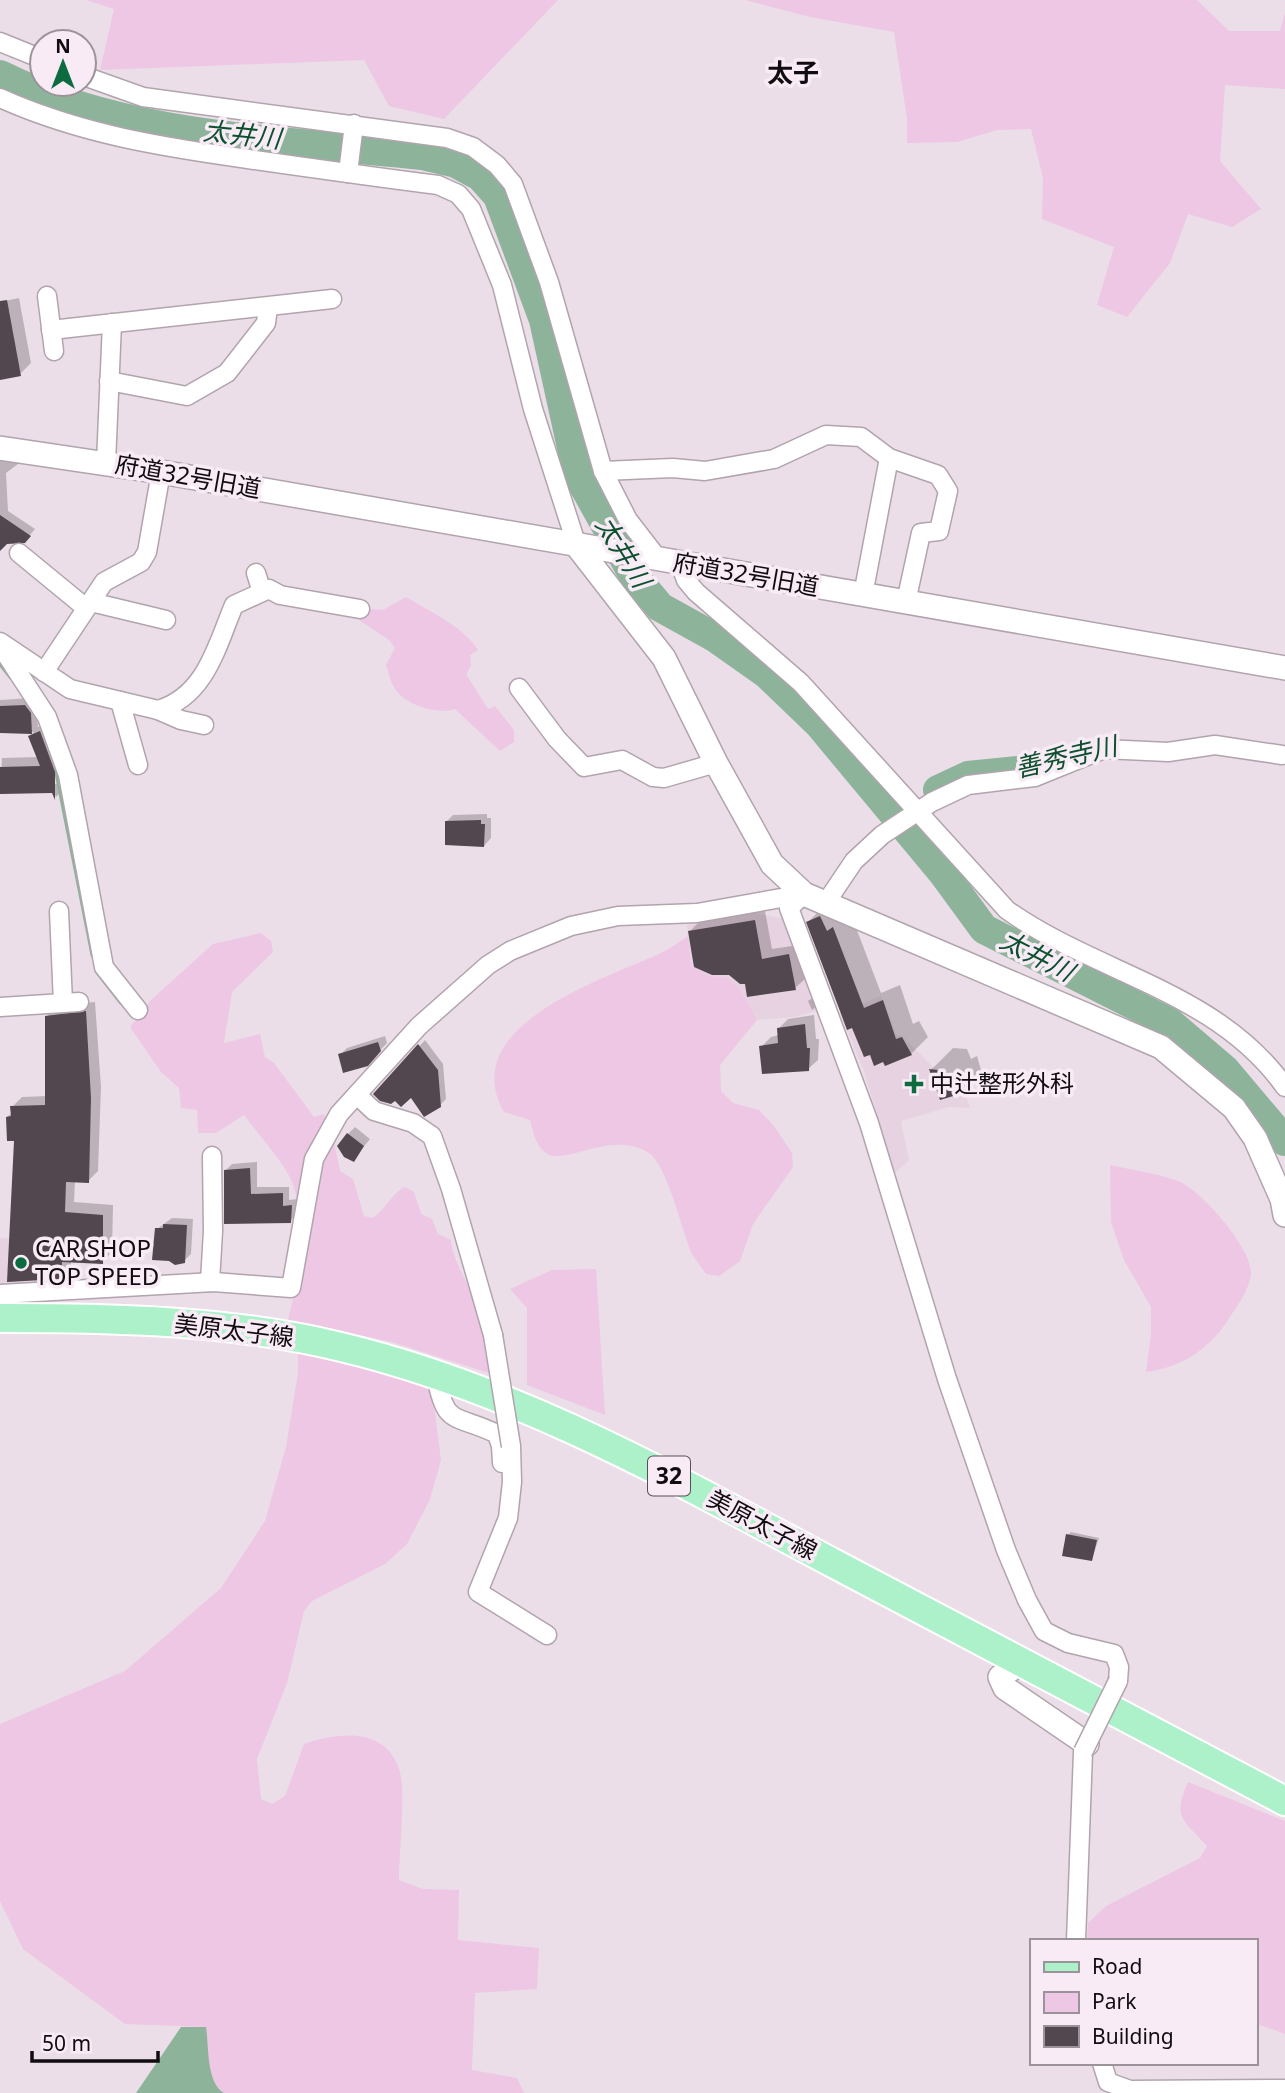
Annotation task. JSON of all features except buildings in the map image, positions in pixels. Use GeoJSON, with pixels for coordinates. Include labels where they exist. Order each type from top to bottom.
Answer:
{"type":"FeatureCollection","features":[{"type":"Feature","properties":{"kind":"main road","name":"美原太子線"},"geometry":{"type":"LineString","coordinates":[[0,1318],[94,1318],[246,1328],[342,1347],[522,1405],[671,1477],[1285,1801]]}},
{"type":"Feature","properties":{"kind":"street"},"geometry":{"type":"LineString","coordinates":[[0,41],[28,53]]}},
{"type":"Feature","properties":{"kind":"street"},"geometry":{"type":"LineString","coordinates":[[98,81],[143,97],[354,128],[447,138],[473,147],[497,165],[513,184],[549,282],[603,471],[628,520],[662,560],[801,683],[916,814],[1007,910],[1037,932],[1163,989],[1221,1022],[1252,1048],[1285,1087]]}},
{"type":"Feature","properties":{"kind":"street"},"geometry":{"type":"LineString","coordinates":[[0,98],[30,111],[105,135],[349,169],[438,185],[458,194],[471,209],[502,285],[533,408],[586,548],[664,659],[716,763],[772,864],[804,894],[827,901],[1161,1047],[1234,1108],[1255,1138],[1284,1204]]}},
{"type":"Feature","properties":{"kind":"street"},"geometry":{"type":"LineString","coordinates":[[349,169],[354,128]]}},
{"type":"Feature","properties":{"kind":"street"},"geometry":{"type":"LineString","coordinates":[[47,296],[54,351]]}},
{"type":"Feature","properties":{"kind":"street"},"geometry":{"type":"LineString","coordinates":[[51,330],[332,299]]}},
{"type":"Feature","properties":{"kind":"street"},"geometry":{"type":"LineString","coordinates":[[109,381],[187,396],[227,373],[267,323],[268,307]]}},
{"type":"Feature","properties":{"kind":"street"},"geometry":{"type":"LineString","coordinates":[[106,463],[112,324]]}},
{"type":"Feature","properties":{"kind":"street"},"geometry":{"type":"LineString","coordinates":[[603,471],[705,471],[774,459],[826,435],[861,437],[889,458],[938,475],[948,491],[939,531],[921,533],[906,601]]}},
{"type":"Feature","properties":{"kind":"street","name":"府道32号旧道"},"geometry":{"type":"LineString","coordinates":[[0,448],[162,472],[1285,668]]}},
{"type":"Feature","properties":{"kind":"street"},"geometry":{"type":"LineString","coordinates":[[863,594],[889,458]]}},
{"type":"Feature","properties":{"kind":"street"},"geometry":{"type":"LineString","coordinates":[[44,672],[104,582],[141,562],[147,552],[162,472]]}},
{"type":"Feature","properties":{"kind":"street"},"geometry":{"type":"LineString","coordinates":[[19,553],[89,605],[162,614]]}},
{"type":"Feature","properties":{"kind":"street"},"geometry":{"type":"LineString","coordinates":[[256,573],[262,592]]}},
{"type":"Feature","properties":{"kind":"street"},"geometry":{"type":"LineString","coordinates":[[158,710],[173,703],[209,669],[234,606],[269,589],[280,594],[360,608]]}},
{"type":"Feature","properties":{"kind":"street"},"geometry":{"type":"LineString","coordinates":[[0,643],[69,689],[158,710],[181,720],[204,725]]}},
{"type":"Feature","properties":{"kind":"street"},"geometry":{"type":"LineString","coordinates":[[0,643],[47,717],[68,775],[104,967],[138,1010]]}},
{"type":"Feature","properties":{"kind":"street"},"geometry":{"type":"LineString","coordinates":[[519,688],[557,739],[584,767],[622,760],[653,777],[664,778],[716,763]]}},
{"type":"Feature","properties":{"kind":"street"},"geometry":{"type":"LineString","coordinates":[[120,701],[138,765]]}},
{"type":"Feature","properties":{"kind":"street"},"geometry":{"type":"LineString","coordinates":[[827,901],[854,861],[882,835],[968,785],[1035,777],[1104,749],[1168,752],[1215,745],[1282,755]]}},
{"type":"Feature","properties":{"kind":"street"},"geometry":{"type":"LineString","coordinates":[[0,1294],[210,1282],[291,1288],[314,1159],[339,1114],[419,1026],[488,965],[510,951],[571,926],[618,916],[696,914],[804,894]]}},
{"type":"Feature","properties":{"kind":"street"},"geometry":{"type":"LineString","coordinates":[[804,894],[789,908],[869,1123],[947,1379],[1006,1550],[1044,1631],[1068,1643],[1114,1654],[1119,1667],[1118,1681],[1085,1748],[1076,1939]]}},
{"type":"Feature","properties":{"kind":"street"},"geometry":{"type":"LineString","coordinates":[[0,1007],[71,1002],[59,911]]}},
{"type":"Feature","properties":{"kind":"street"},"geometry":{"type":"LineString","coordinates":[[357,1095],[374,1111],[413,1123],[432,1136],[451,1189],[493,1335],[511,1446],[508,1518],[478,1592],[547,1635]]}},
{"type":"Feature","properties":{"kind":"street"},"geometry":{"type":"LineString","coordinates":[[210,1282],[214,1231],[212,1156]]}},
{"type":"Feature","properties":{"kind":"street"},"geometry":{"type":"LineString","coordinates":[[436,1376],[443,1408],[450,1415],[497,1434],[501,1446],[502,1497],[510,1501]]}},
{"type":"Feature","properties":{"kind":"street"},"geometry":{"type":"LineString","coordinates":[[1020,1663],[1000,1677],[1005,1688],[1085,1748]]}},
{"type":"Feature","properties":{"kind":"street"},"geometry":{"type":"LineString","coordinates":[[1103,2065],[1108,2082],[1130,2090],[1285,2090]]}},
{"type":"Feature","properties":{"kind":"shaded area"},"geometry":{"type":"Polygon","coordinates":[[[754,913],[786,919],[824,1009],[794,1017],[757,1020],[740,989],[726,977],[709,976],[691,966],[687,925],[754,913]]]}},
{"type":"Feature","properties":{"kind":"shaded area","name":"中辻整形外科"},"geometry":{"type":"Polygon","coordinates":[[[881,996],[896,1034],[902,1036],[936,1070],[947,1071],[956,1079],[964,1088],[970,1108],[949,1107],[901,1121],[909,1160],[894,1174],[864,1071],[840,1013],[881,996]]]}},
{"type":"Feature","properties":{"kind":"shaded area","name":"CAR SHOP TOP SPEED"},"geometry":{"type":"Polygon","coordinates":[[[0,1238],[38,1238],[37,1287],[0,1287],[0,1238]]]}},
{"type":"Feature","properties":{"kind":"shaded area"},"geometry":{"type":"Polygon","coordinates":[[[181,2027],[206,2027],[211,2072],[218,2088],[224,2093],[136,2093],[181,2027]]]}},
{"type":"Feature","properties":{"kind":"green space"},"geometry":{"type":"Polygon","coordinates":[[[86,0],[558,0],[444,119],[389,106],[364,60],[100,70],[114,9],[86,0]]]}},
{"type":"Feature","properties":{"kind":"green space"},"geometry":{"type":"Polygon","coordinates":[[[745,0],[1197,0],[1229,31],[1280,31],[1285,13],[1285,89],[1225,85],[1220,161],[1261,209],[1232,227],[1188,214],[1170,263],[1127,317],[1097,305],[1114,247],[1042,219],[1043,178],[1031,129],[997,130],[957,142],[907,143],[907,119],[894,32],[810,17],[745,0]]]}},
{"type":"Feature","properties":{"kind":"green space"},"geometry":{"type":"Polygon","coordinates":[[[406,597],[455,627],[472,641],[478,650],[470,655],[471,666],[466,674],[488,709],[495,706],[514,730],[514,742],[500,751],[455,709],[440,711],[422,707],[405,699],[393,685],[386,665],[395,648],[389,640],[359,620],[371,609],[383,610],[406,597]]]}},
{"type":"Feature","properties":{"kind":"green space"},"geometry":{"type":"Polygon","coordinates":[[[261,933],[271,941],[273,952],[232,992],[224,1043],[260,1034],[265,1057],[274,1063],[314,1117],[323,1114],[330,1123],[340,1171],[353,1179],[364,1216],[373,1218],[405,1187],[414,1192],[421,1214],[432,1219],[438,1234],[451,1240],[454,1255],[476,1305],[492,1374],[392,1342],[288,1320],[299,1265],[300,1225],[294,1188],[287,1172],[244,1115],[216,1133],[198,1133],[197,1110],[181,1108],[179,1088],[161,1072],[130,1027],[151,1000],[213,944],[261,933]]]}},
{"type":"Feature","properties":{"kind":"green space"},"geometry":{"type":"Polygon","coordinates":[[[688,936],[691,966],[709,976],[726,977],[740,989],[757,1020],[720,1065],[721,1091],[733,1103],[759,1110],[774,1126],[792,1153],[793,1167],[753,1224],[740,1261],[719,1276],[706,1274],[691,1252],[668,1184],[656,1160],[649,1153],[619,1145],[565,1156],[546,1153],[537,1142],[530,1120],[504,1112],[494,1081],[500,1054],[517,1030],[543,1010],[574,992],[664,951],[688,936]]]}},
{"type":"Feature","properties":{"kind":"green space"},"geometry":{"type":"Polygon","coordinates":[[[1110,1165],[1162,1176],[1188,1186],[1223,1220],[1249,1261],[1251,1271],[1246,1290],[1220,1331],[1193,1355],[1159,1370],[1146,1372],[1151,1307],[1124,1260],[1111,1222],[1110,1165]]]}},
{"type":"Feature","properties":{"kind":"green space"},"geometry":{"type":"Polygon","coordinates":[[[596,1269],[605,1415],[527,1385],[527,1308],[510,1289],[552,1270],[596,1269]]]}},
{"type":"Feature","properties":{"kind":"green space"},"geometry":{"type":"Polygon","coordinates":[[[298,1346],[384,1367],[432,1390],[441,1460],[430,1499],[407,1544],[385,1564],[312,1601],[304,1611],[287,1683],[257,1759],[261,1799],[272,1804],[285,1796],[304,1744],[348,1736],[376,1741],[387,1749],[395,1761],[402,1787],[399,1880],[423,1889],[459,1890],[458,1940],[539,1948],[537,1989],[475,1993],[472,2070],[517,2078],[524,2093],[224,2093],[218,2088],[211,2073],[206,2027],[125,2024],[23,1949],[0,1901],[0,1724],[125,1671],[221,1588],[265,1521],[286,1447],[298,1373],[298,1346]]]}},
{"type":"Feature","properties":{"kind":"green space"},"geometry":{"type":"Polygon","coordinates":[[[1188,1782],[1285,1821],[1285,2034],[1257,2024],[1257,1939],[1087,1939],[1088,1923],[1106,1906],[1200,1858],[1207,1846],[1182,1817],[1183,1794],[1188,1782]]]}},
{"type":"Feature","properties":{"kind":"waterway","name":"太井川"},"geometry":{"type":"LineString","coordinates":[[0,75],[49,96],[153,124],[261,140],[422,155],[456,163],[480,176],[498,196],[544,320],[578,475],[634,576],[660,607],[716,638],[767,674],[819,724],[943,873],[984,929],[1170,1023],[1225,1070],[1285,1141]]}},
{"type":"Feature","properties":{"kind":"waterway"},"geometry":{"type":"LineString","coordinates":[[0,663],[11,677]]}},
{"type":"Feature","properties":{"kind":"waterway"},"geometry":{"type":"LineString","coordinates":[[55,763],[93,955]]}},
{"type":"Feature","properties":{"kind":"waterway","name":"善秀寺川"},"geometry":{"type":"LineString","coordinates":[[938,790],[968,776],[1018,771]]}},
{"type":"Feature","properties":{"kind":"waterway"},"geometry":{"type":"LineString","coordinates":[[97,971],[121,1002]]}},
{"type":"Feature","properties":{"kind":"place","name":"中辻整形外科"},"geometry":{"type":"Point","coordinates":[914,1084]}},
{"type":"Feature","properties":{"kind":"place","name":"CAR SHOP TOP SPEED"},"geometry":{"type":"Point","coordinates":[21,1263]}},
{"type":"Feature","properties":{"kind":"district","name":"太子"},"geometry":{"type":"Point","coordinates":[793,73]}}]}
